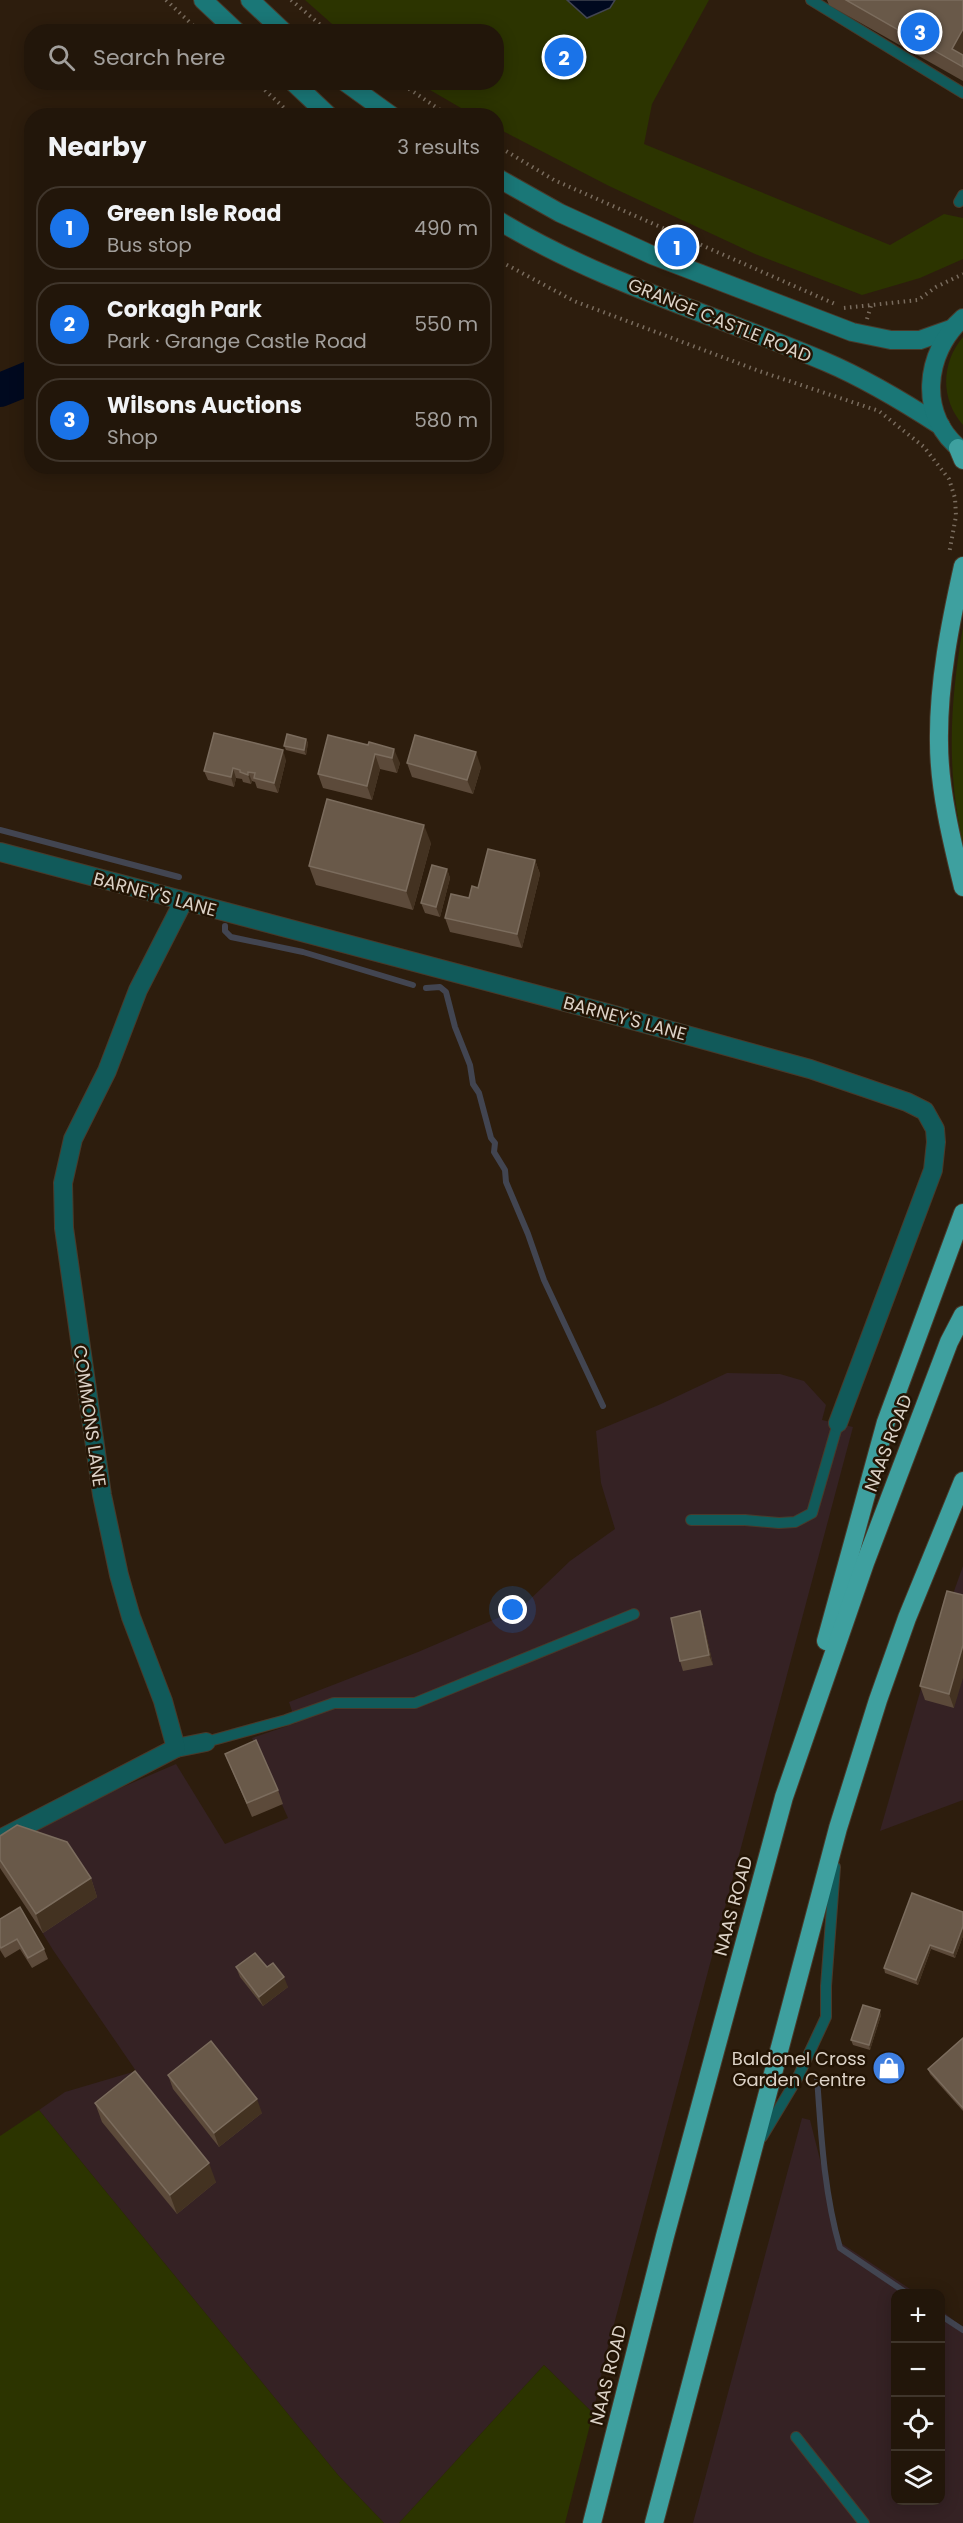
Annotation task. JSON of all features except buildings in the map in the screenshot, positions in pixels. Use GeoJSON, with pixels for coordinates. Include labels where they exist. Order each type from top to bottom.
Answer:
{"type":"FeatureCollection","features":[{"type":"Feature","properties":{"kind":"highway"},"geometry":{"type":"LineString","coordinates":[[956,564],[953,610],[940,706],[939,744],[948,812],[963,887]]}},
{"type":"Feature","properties":{"kind":"highway"},"geometry":{"type":"LineString","coordinates":[[784,1797],[886,1422],[963,1213]]}},
{"type":"Feature","properties":{"kind":"highway","name":"NAAS ROAD"},"geometry":{"type":"LineString","coordinates":[[592,2523],[668,2224],[784,1797],[866,1563],[949,1342],[963,1315]]}},
{"type":"Feature","properties":{"kind":"highway"},"geometry":{"type":"LineString","coordinates":[[654,2523],[838,1827],[878,1700],[963,1481]]}},
{"type":"Feature","properties":{"kind":"main road"},"geometry":{"type":"LineString","coordinates":[[203,0],[228,24]]}},
{"type":"Feature","properties":{"kind":"main road"},"geometry":{"type":"LineString","coordinates":[[250,0],[276,24]]}},
{"type":"Feature","properties":{"kind":"main road"},"geometry":{"type":"LineString","coordinates":[[301,90],[321,108]]}},
{"type":"Feature","properties":{"kind":"main road"},"geometry":{"type":"LineString","coordinates":[[356,90],[381,108]]}},
{"type":"Feature","properties":{"kind":"main road","name":"GRANGE CASTLE ROAD"},"geometry":{"type":"LineString","coordinates":[[504,182],[560,213],[652,255],[852,332],[891,340],[920,340],[957,324]]}},
{"type":"Feature","properties":{"kind":"main road","name":"GRANGE CASTLE ROAD"},"geometry":{"type":"LineString","coordinates":[[504,224],[608,275],[826,362],[872,384],[941,426]]}},
{"type":"Feature","properties":{"kind":"main road","name":"GRANGE CASTLE ROAD"},"geometry":{"type":"LineString","coordinates":[[957,324],[937,351],[931,376],[932,402],[941,426],[961,453]]}},
{"type":"Feature","properties":{"kind":"street","name":"BARNEY'S LANE"},"geometry":{"type":"LineString","coordinates":[[0,852],[810,1069],[907,1102],[925,1111],[935,1129],[933,1170],[838,1423]]}},
{"type":"Feature","properties":{"kind":"street","name":"COMMONS LANE"},"geometry":{"type":"LineString","coordinates":[[176,1748],[163,1701],[131,1617],[119,1575],[102,1496],[64,1228],[63,1183],[72,1139],[106,1071],[138,990],[183,902]]}},
{"type":"Feature","properties":{"kind":"street"},"geometry":{"type":"LineString","coordinates":[[0,1839],[176,1748],[206,1742]]}},
{"type":"Feature","properties":{"kind":"lane"},"geometry":{"type":"LineString","coordinates":[[811,0],[963,93]]}},
{"type":"Feature","properties":{"kind":"lane"},"geometry":{"type":"LineString","coordinates":[[691,1520],[745,1520],[779,1523],[795,1522],[812,1513],[838,1423]]}},
{"type":"Feature","properties":{"kind":"lane"},"geometry":{"type":"LineString","coordinates":[[206,1742],[286,1720],[334,1703],[415,1703],[634,1614]]}},
{"type":"Feature","properties":{"kind":"lane"},"geometry":{"type":"LineString","coordinates":[[749,2158],[798,2077],[826,2018],[826,1986],[838,1827]]}},
{"type":"Feature","properties":{"kind":"lane"},"geometry":{"type":"LineString","coordinates":[[796,2437],[864,2523]]}},
{"type":"Feature","properties":{"kind":"path"},"geometry":{"type":"LineString","coordinates":[[166,0],[192,24]]}},
{"type":"Feature","properties":{"kind":"path"},"geometry":{"type":"LineString","coordinates":[[291,0],[320,24]]}},
{"type":"Feature","properties":{"kind":"path"},"geometry":{"type":"LineString","coordinates":[[265,90],[284,108]]}},
{"type":"Feature","properties":{"kind":"path"},"geometry":{"type":"LineString","coordinates":[[411,90],[436,108]]}},
{"type":"Feature","properties":{"kind":"path"},"geometry":{"type":"LineString","coordinates":[[504,150],[554,180],[844,308],[918,300],[936,287],[963,274]]}},
{"type":"Feature","properties":{"kind":"path"},"geometry":{"type":"LineString","coordinates":[[504,263],[574,301],[759,371],[879,411],[924,447],[949,479],[955,498],[956,564]]}},
{"type":"Feature","properties":{"kind":"shaded area"},"geometry":{"type":"Polygon","coordinates":[[[727,1373],[780,1374],[804,1381],[826,1405],[822,1420],[853,1427],[605,2358],[593,2413],[544,2365],[399,2523],[384,2523],[338,2475],[39,2110],[65,2092],[136,2071],[53,1950],[0,1864],[0,1849],[90,1801],[176,1764],[225,1844],[288,1818],[252,1738],[296,1723],[289,1702],[418,1652],[521,1608],[570,1561],[615,1529],[601,1483],[596,1431],[727,1373]]]}},
{"type":"Feature","properties":{"kind":"shaded area"},"geometry":{"type":"Polygon","coordinates":[[[963,1566],[963,1800],[880,1831],[929,1661],[963,1566]]]}},
{"type":"Feature","properties":{"kind":"shaded area"},"geometry":{"type":"Polygon","coordinates":[[[802,2118],[810,2120],[841,2243],[910,2289],[891,2289],[891,2505],[945,2505],[945,2313],[963,2328],[963,2523],[693,2523],[802,2118]]]}},
{"type":"Feature","properties":{"kind":"green space"},"geometry":{"type":"Polygon","coordinates":[[[305,0],[709,0],[652,104],[644,144],[890,245],[944,214],[963,218],[963,259],[920,278],[862,295],[755,254],[609,186],[504,132],[504,108],[461,108],[430,90],[504,90],[504,24],[332,24],[305,0]]]}},
{"type":"Feature","properties":{"kind":"green space"},"geometry":{"type":"Polygon","coordinates":[[[963,337],[963,425],[950,404],[946,381],[950,358],[963,337]]]}},
{"type":"Feature","properties":{"kind":"green space"},"geometry":{"type":"Polygon","coordinates":[[[963,627],[963,844],[954,789],[952,735],[955,682],[963,627]]]}},
{"type":"Feature","properties":{"kind":"green space"},"geometry":{"type":"Polygon","coordinates":[[[39,2110],[338,2475],[384,2523],[0,2523],[0,2136],[39,2110]]]}},
{"type":"Feature","properties":{"kind":"green space"},"geometry":{"type":"Polygon","coordinates":[[[544,2365],[593,2413],[565,2523],[399,2523],[544,2365]]]}},
{"type":"Feature","properties":{"kind":"water"},"geometry":{"type":"Polygon","coordinates":[[[567,0],[615,0],[610,8],[587,18],[567,0]]]}},
{"type":"Feature","properties":{"kind":"waterway"},"geometry":{"type":"LineString","coordinates":[[0,390],[24,380]]}},
{"type":"Feature","properties":{"kind":"waterway"},"geometry":{"type":"LineString","coordinates":[[0,830],[179,877]]}},
{"type":"Feature","properties":{"kind":"waterway"},"geometry":{"type":"LineString","coordinates":[[225,926],[225,931],[231,937],[303,952],[413,985]]}},
{"type":"Feature","properties":{"kind":"waterway"},"geometry":{"type":"LineString","coordinates":[[426,988],[440,987],[446,992],[455,1027],[470,1065],[473,1084],[479,1093],[491,1138],[495,1143],[494,1152],[505,1170],[506,1182],[544,1280],[603,1406]]}},
{"type":"Feature","properties":{"kind":"waterway"},"geometry":{"type":"LineString","coordinates":[[817,2077],[827,2185],[840,2248],[901,2289]]}},
{"type":"Feature","properties":{"kind":"waterway"},"geometry":{"type":"LineString","coordinates":[[945,2318],[963,2330]]}},
{"type":"Feature","properties":{"kind":"place","name":"Wilsons Auctions"},"geometry":{"type":"Point","coordinates":[920,32]}},
{"type":"Feature","properties":{"kind":"place","name":"Corkagh Park"},"geometry":{"type":"Point","coordinates":[564,57]}},
{"type":"Feature","properties":{"kind":"place","name":"Green Isle Road"},"geometry":{"type":"Point","coordinates":[677,247]}},
{"type":"Feature","properties":{"kind":"place","name":"Baldonel Cross Garden Centre"},"geometry":{"type":"Point","coordinates":[889,2068]}}]}
